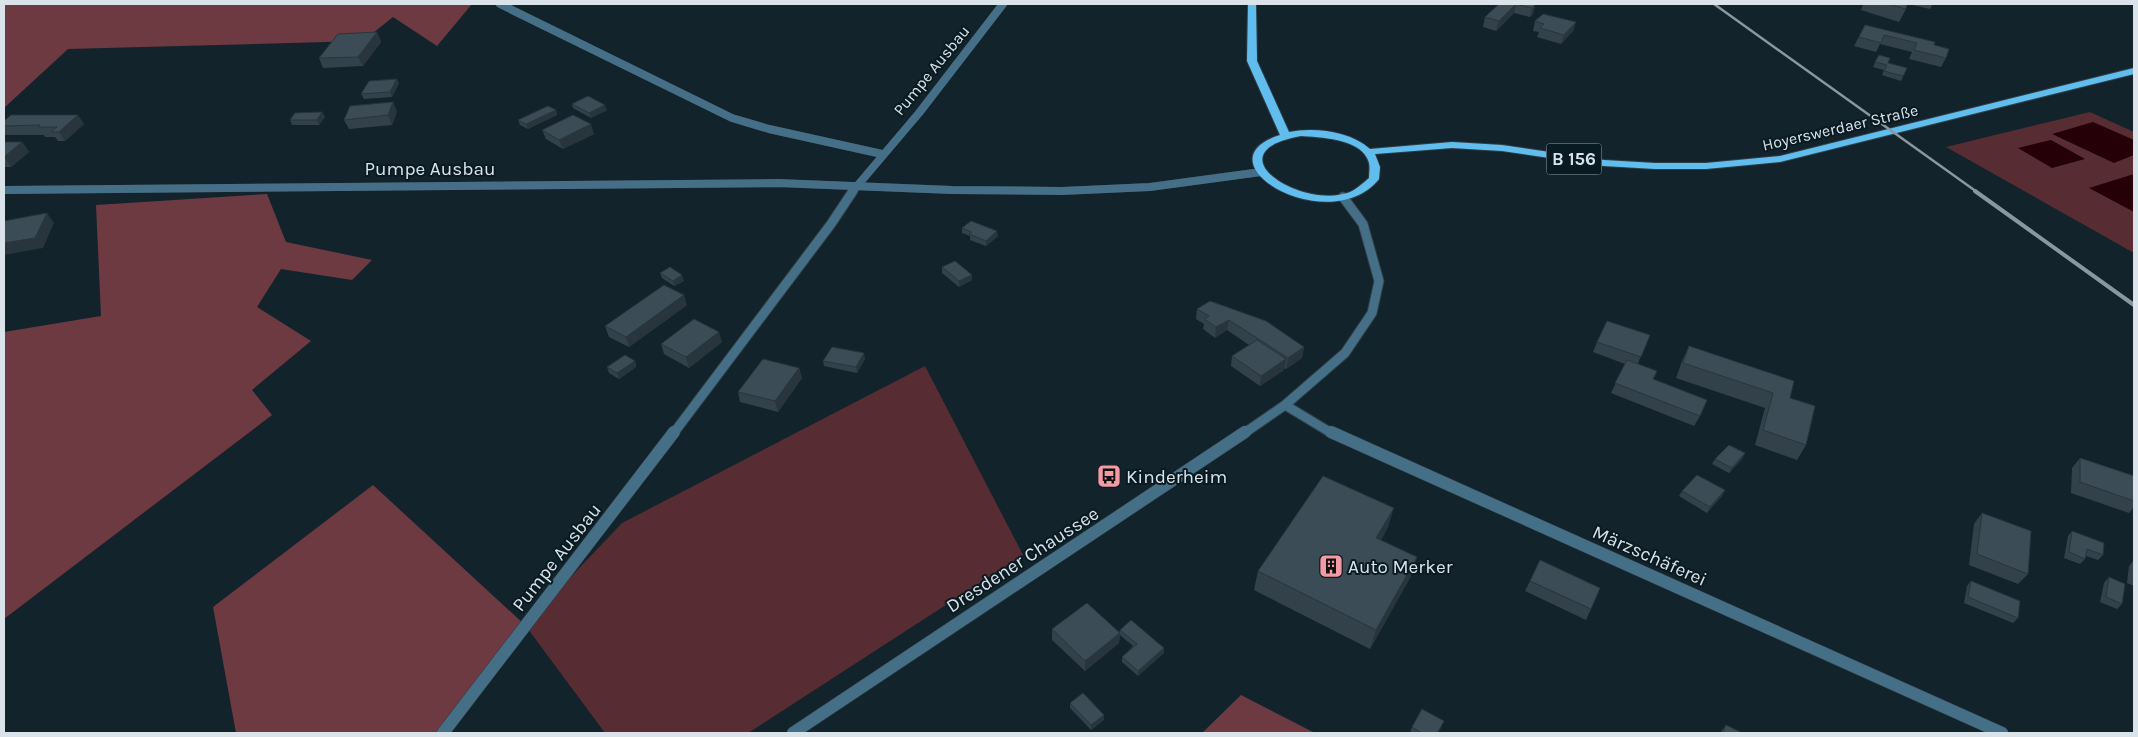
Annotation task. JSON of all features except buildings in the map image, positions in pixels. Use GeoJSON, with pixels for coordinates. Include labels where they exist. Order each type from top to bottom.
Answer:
{"type":"FeatureCollection","features":[{"type":"Feature","properties":{"kind":"main road"},"geometry":{"type":"LineString","coordinates":[[1252,4],[1252,62],[1286,135]]}},
{"type":"Feature","properties":{"kind":"main road","name":"Hoyerswerdaer Straße"},"geometry":{"type":"LineString","coordinates":[[1368,152],[1452,145],[1502,148],[1604,163],[1655,166],[1706,166],[1780,159],[2134,71]]}},
{"type":"Feature","properties":{"kind":"main road"},"geometry":{"type":"LineString","coordinates":[[1318,133],[1355,143],[1368,152],[1375,166],[1374,179],[1361,190],[1343,197],[1310,197],[1287,191],[1270,182],[1261,172],[1257,160],[1261,148],[1270,141],[1286,135],[1318,133]]}},
{"type":"Feature","properties":{"kind":"street"},"geometry":{"type":"LineString","coordinates":[[500,4],[732,118],[752,126],[855,146],[882,154]]}},
{"type":"Feature","properties":{"kind":"street","name":"Pumpe Ausbau"},"geometry":{"type":"LineString","coordinates":[[443,733],[747,337],[858,185],[882,154],[919,113],[1003,4]]}},
{"type":"Feature","properties":{"kind":"street"},"geometry":{"type":"LineString","coordinates":[[858,185],[952,190],[1062,191],[1150,187],[1261,172]]}},
{"type":"Feature","properties":{"kind":"street","name":"Pumpe Ausbau"},"geometry":{"type":"LineString","coordinates":[[4,190],[768,183],[858,185]]}},
{"type":"Feature","properties":{"kind":"street","name":"Dresdener Chaussee"},"geometry":{"type":"LineString","coordinates":[[793,733],[1285,405],[1345,353],[1372,313],[1379,281],[1363,224],[1343,197]]}},
{"type":"Feature","properties":{"kind":"street","name":"Märzschäferei"},"geometry":{"type":"LineString","coordinates":[[1285,405],[1337,436],[2002,733]]}},
{"type":"Feature","properties":{"kind":"shaded area"},"geometry":{"type":"Polygon","coordinates":[[[4,4],[472,4],[437,46],[393,17],[363,41],[68,49],[4,108],[4,4]]]}},
{"type":"Feature","properties":{"kind":"shaded area"},"geometry":{"type":"Polygon","coordinates":[[[2090,112],[2134,132],[2134,253],[1946,147],[2090,112]]]}},
{"type":"Feature","properties":{"kind":"shaded area"},"geometry":{"type":"Polygon","coordinates":[[[2093,122],[2134,140],[2134,155],[2114,163],[2052,134],[2093,122]]]}},
{"type":"Feature","properties":{"kind":"shaded area"},"geometry":{"type":"Polygon","coordinates":[[[2051,140],[2085,159],[2052,168],[2018,148],[2051,140]]]}},
{"type":"Feature","properties":{"kind":"shaded area"},"geometry":{"type":"Polygon","coordinates":[[[2134,174],[2134,212],[2089,188],[2134,174]]]}},
{"type":"Feature","properties":{"kind":"shaded area"},"geometry":{"type":"Polygon","coordinates":[[[267,194],[286,242],[372,260],[352,280],[281,269],[257,307],[311,341],[252,390],[272,415],[4,619],[4,332],[101,316],[96,205],[267,194]]]}},
{"type":"Feature","properties":{"kind":"shaded area"},"geometry":{"type":"Polygon","coordinates":[[[925,366],[1023,555],[748,733],[605,733],[525,625],[622,523],[925,366]]]}},
{"type":"Feature","properties":{"kind":"shaded area"},"geometry":{"type":"Polygon","coordinates":[[[373,485],[525,625],[443,733],[236,733],[213,607],[373,485]]]}},
{"type":"Feature","properties":{"kind":"shaded area"},"geometry":{"type":"Polygon","coordinates":[[[1241,695],[1315,733],[1202,733],[1241,695]]]}},
{"type":"Feature","properties":{"kind":"railway"},"geometry":{"type":"LineString","coordinates":[[1714,4],[1977,192]]}},
{"type":"Feature","properties":{"kind":"railway"},"geometry":{"type":"LineString","coordinates":[[1975,191],[2134,305]]}},
{"type":"Feature","properties":{"kind":"place","name":"Kinderheim"},"geometry":{"type":"Point","coordinates":[1109,476]}},
{"type":"Feature","properties":{"kind":"place","name":"Auto Merker"},"geometry":{"type":"Point","coordinates":[1331,566]}}]}
